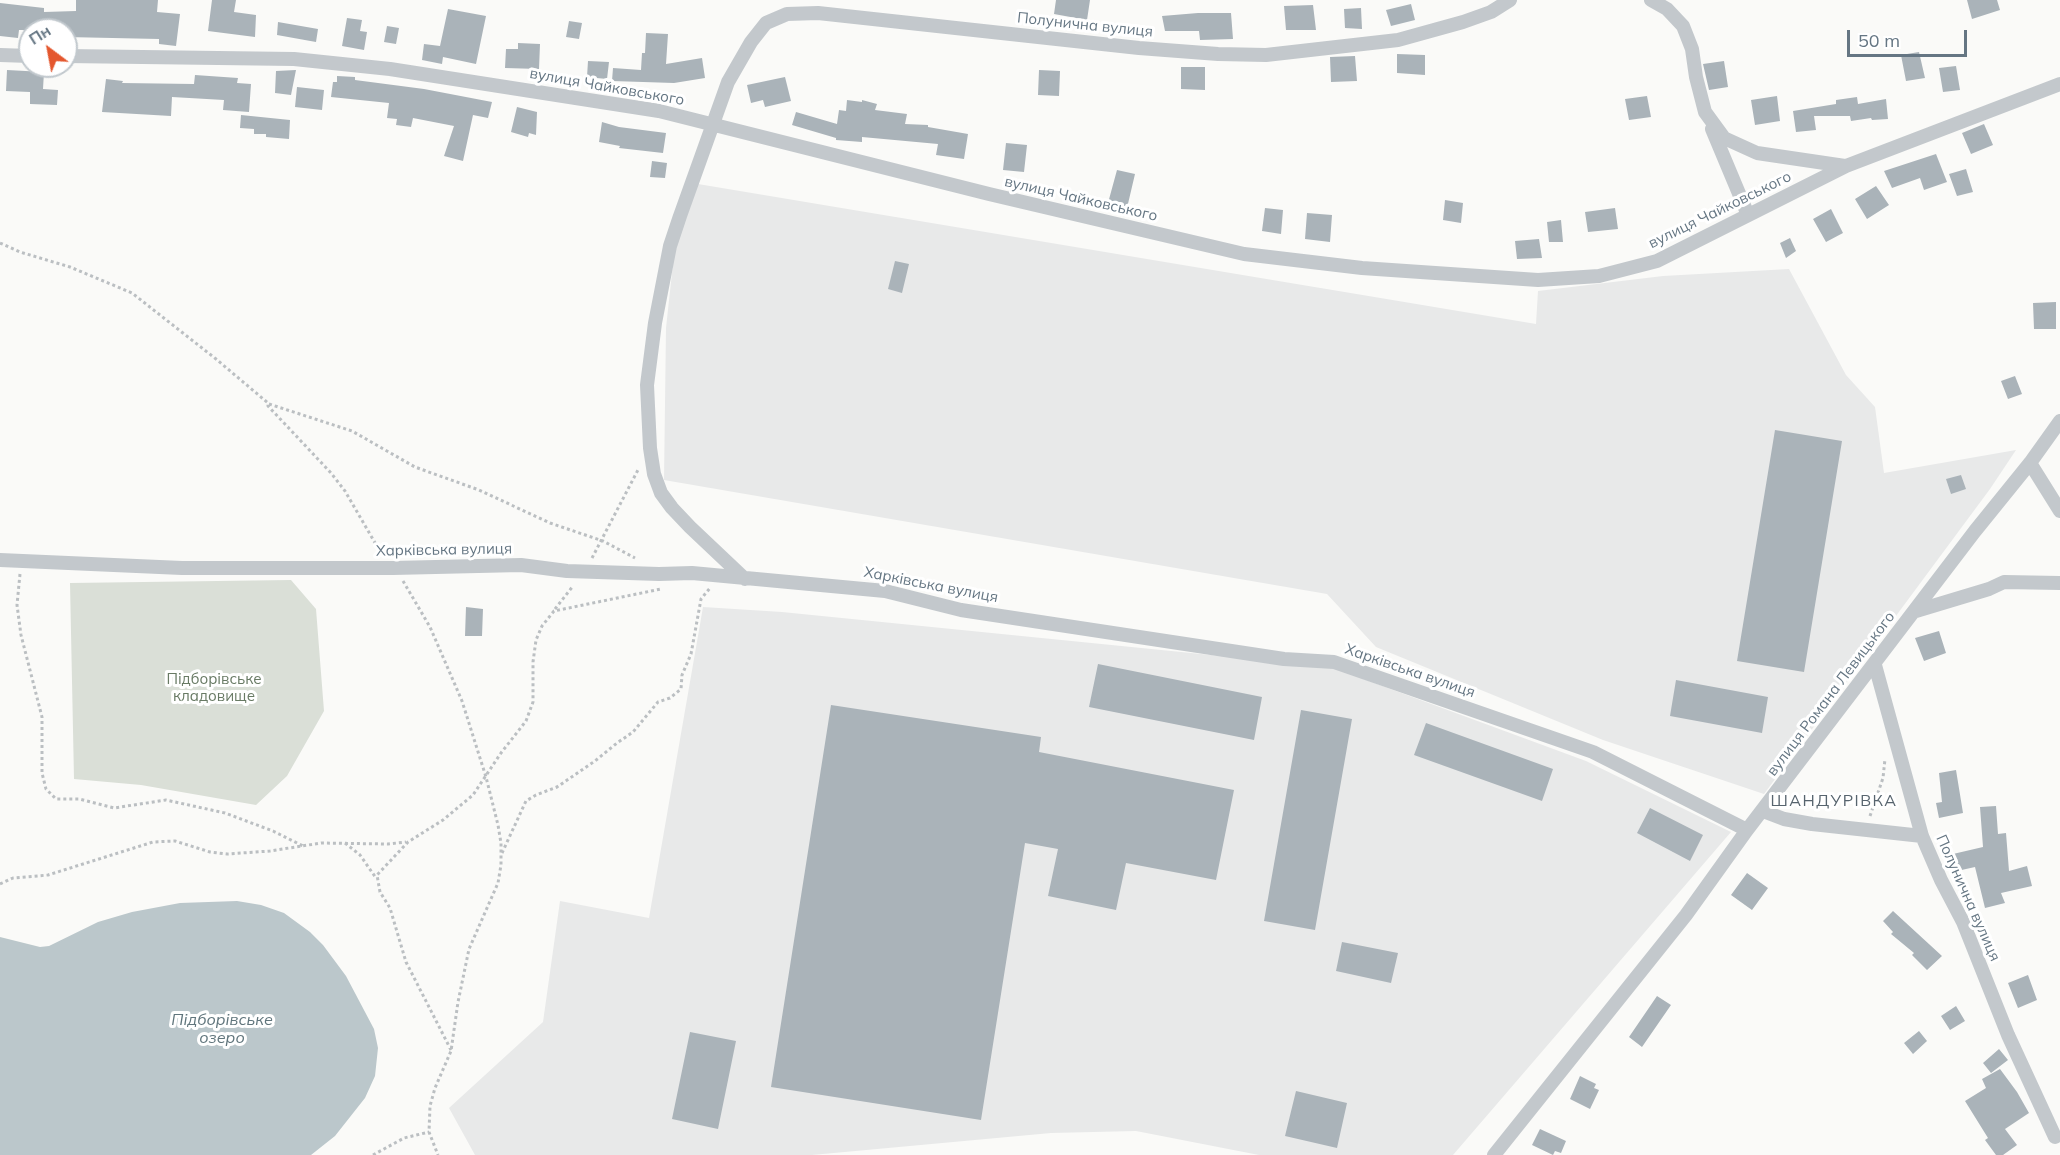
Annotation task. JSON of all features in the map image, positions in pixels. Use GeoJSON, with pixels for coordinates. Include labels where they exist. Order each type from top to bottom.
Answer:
{"type":"FeatureCollection","features":[{"type":"Feature","properties":{"kind":"street","name":"Полунична вулиця"},"geometry":{"type":"LineString","coordinates":[[745,579],[666,501],[654,474],[650,448],[647,386],[655,323],[674,233],[728,82],[751,42],[766,23],[787,14],[805,12],[1139,48],[1266,55],[1398,40],[1491,12],[1510,0]]}},
{"type":"Feature","properties":{"kind":"street"},"geometry":{"type":"LineString","coordinates":[[1651,0],[1667,9],[1683,26],[1692,49],[1705,112],[1748,215]]}},
{"type":"Feature","properties":{"kind":"street"},"geometry":{"type":"LineString","coordinates":[[0,55],[18,56]]}},
{"type":"Feature","properties":{"kind":"street","name":"вулиця Чайковського"},"geometry":{"type":"LineString","coordinates":[[78,56],[258,58],[340,63],[612,103],[713,123],[997,196],[1102,219],[1209,247],[1282,259],[1382,270],[1538,280],[1599,276],[1657,261],[1846,166],[2060,84]]}},
{"type":"Feature","properties":{"kind":"street"},"geometry":{"type":"LineString","coordinates":[[1705,112],[1724,138],[1757,153],[1846,166]]}},
{"type":"Feature","properties":{"kind":"street","name":"вулиця Романа Левицького"},"geometry":{"type":"LineString","coordinates":[[1494,1155],[1686,915],[1747,830],[2060,422]]}},
{"type":"Feature","properties":{"kind":"street"},"geometry":{"type":"LineString","coordinates":[[2030,463],[2060,511]]}},
{"type":"Feature","properties":{"kind":"street","name":"Харківська вулиця"},"geometry":{"type":"LineString","coordinates":[[0,560],[182,568],[393,568],[521,565],[567,571],[692,573],[885,591],[961,610],[1284,659],[1334,662],[1593,752],[1747,830]]}},
{"type":"Feature","properties":{"kind":"street"},"geometry":{"type":"LineString","coordinates":[[1916,611],[1989,589],[2004,582],[2060,583]]}},
{"type":"Feature","properties":{"kind":"street","name":"Полунична вулиця"},"geometry":{"type":"LineString","coordinates":[[1875,665],[1922,836],[1963,922],[2008,1035],[2055,1137]]}},
{"type":"Feature","properties":{"kind":"street"},"geometry":{"type":"LineString","coordinates":[[1763,811],[1784,819],[1812,824],[1922,836]]}},
{"type":"Feature","properties":{"kind":"path"},"geometry":{"type":"LineString","coordinates":[[0,243],[20,252],[70,267],[132,293],[268,403],[352,431],[415,467],[479,490],[533,515],[603,541],[638,560]]}},
{"type":"Feature","properties":{"kind":"path"},"geometry":{"type":"LineString","coordinates":[[268,403],[268,406],[339,482],[378,548],[416,600],[443,653],[462,701],[486,777],[498,825],[500,874],[495,892],[473,938],[466,961],[452,1051],[435,1088],[428,1116],[429,1132],[438,1155]]}},
{"type":"Feature","properties":{"kind":"path"},"geometry":{"type":"LineString","coordinates":[[377,880],[380,870],[408,842],[462,806],[478,788],[529,716],[534,695],[533,662],[536,640],[542,626],[584,571],[603,541],[650,448]]}},
{"type":"Feature","properties":{"kind":"path"},"geometry":{"type":"LineString","coordinates":[[22,561],[16,604],[21,635],[42,717],[42,773],[46,789],[56,799],[79,798],[114,808],[166,800],[225,813],[273,831],[303,846]]}},
{"type":"Feature","properties":{"kind":"path"},"geometry":{"type":"LineString","coordinates":[[501,855],[526,801],[557,787],[595,761],[633,732],[658,702],[670,698],[681,689],[682,675],[691,654],[701,599],[721,576]]}},
{"type":"Feature","properties":{"kind":"path"},"geometry":{"type":"LineString","coordinates":[[554,610],[665,588]]}},
{"type":"Feature","properties":{"kind":"path"},"geometry":{"type":"LineString","coordinates":[[1866,829],[1883,778],[1885,757]]}},
{"type":"Feature","properties":{"kind":"path"},"geometry":{"type":"LineString","coordinates":[[0,884],[13,878],[48,875],[153,842],[175,841],[210,852],[227,854],[344,843],[408,842]]}},
{"type":"Feature","properties":{"kind":"path"},"geometry":{"type":"LineString","coordinates":[[344,843],[360,855],[377,880],[380,892],[390,908],[406,962],[452,1051]]}},
{"type":"Feature","properties":{"kind":"path"},"geometry":{"type":"LineString","coordinates":[[373,1155],[405,1138],[429,1132]]}},
{"type":"Feature","properties":{"kind":"shaded area"},"geometry":{"type":"Polygon","coordinates":[[[692,183],[1536,324],[1538,291],[1663,276],[1789,269],[1846,375],[1875,407],[1884,473],[2016,450],[1990,489],[1764,794],[1603,740],[1376,647],[1327,594],[664,480],[666,328],[674,254],[692,183]]]}},
{"type":"Feature","properties":{"kind":"shaded area"},"geometry":{"type":"Polygon","coordinates":[[[703,607],[782,612],[1331,667],[1586,761],[1731,832],[1453,1155],[1259,1155],[1136,1131],[1051,1133],[812,1155],[475,1155],[449,1108],[543,1022],[560,901],[649,918],[703,607]]]}},
{"type":"Feature","properties":{"kind":"green space","name":"Підборівське кладовище"},"geometry":{"type":"Polygon","coordinates":[[[291,580],[316,609],[324,711],[287,776],[256,805],[141,785],[74,779],[70,583],[291,580]]]}},
{"type":"Feature","properties":{"kind":"water","name":"Підборівське озеро"},"geometry":{"type":"Polygon","coordinates":[[[237,901],[261,905],[284,913],[310,932],[323,945],[346,976],[374,1029],[378,1048],[375,1076],[365,1098],[335,1136],[311,1155],[0,1155],[0,937],[40,947],[49,946],[98,922],[132,912],[180,903],[237,901]]]}},
{"type":"Feature","properties":{"kind":"building"},"geometry":{"type":"Polygon","coordinates":[[[76,0],[158,0],[157,12],[180,14],[176,46],[159,44],[159,39],[78,37],[78,18],[18,18],[18,38],[0,36],[0,3],[44,8],[44,12],[76,11],[76,0]]]}},
{"type":"Feature","properties":{"kind":"building"},"geometry":{"type":"Polygon","coordinates":[[[212,0],[236,0],[234,12],[256,15],[255,37],[208,31],[212,0]]]}},
{"type":"Feature","properties":{"kind":"building"},"geometry":{"type":"Polygon","coordinates":[[[1056,0],[1090,0],[1087,20],[1054,14],[1056,0]]]}},
{"type":"Feature","properties":{"kind":"building"},"geometry":{"type":"Polygon","coordinates":[[[1967,0],[1997,0],[2000,10],[1972,19],[1967,0]]]}},
{"type":"Feature","properties":{"kind":"building"},"geometry":{"type":"Polygon","coordinates":[[[1411,4],[1415,20],[1391,26],[1386,10],[1411,4]]]}},
{"type":"Feature","properties":{"kind":"building"},"geometry":{"type":"Polygon","coordinates":[[[1313,5],[1316,30],[1286,30],[1284,6],[1313,5]]]}},
{"type":"Feature","properties":{"kind":"building"},"geometry":{"type":"Polygon","coordinates":[[[1361,8],[1362,29],[1345,28],[1344,9],[1361,8]]]}},
{"type":"Feature","properties":{"kind":"building"},"geometry":{"type":"Polygon","coordinates":[[[448,9],[486,16],[476,64],[443,57],[442,64],[422,60],[424,44],[440,46],[448,9]]]}},
{"type":"Feature","properties":{"kind":"building"},"geometry":{"type":"Polygon","coordinates":[[[1231,13],[1233,39],[1200,40],[1199,31],[1165,31],[1162,16],[1231,13]]]}},
{"type":"Feature","properties":{"kind":"building"},"geometry":{"type":"Polygon","coordinates":[[[347,18],[362,20],[360,31],[367,32],[364,50],[342,46],[347,18]]]}},
{"type":"Feature","properties":{"kind":"building"},"geometry":{"type":"Polygon","coordinates":[[[569,21],[582,23],[579,39],[566,37],[569,21]]]}},
{"type":"Feature","properties":{"kind":"building"},"geometry":{"type":"Polygon","coordinates":[[[278,22],[318,29],[316,42],[277,35],[278,22]]]}},
{"type":"Feature","properties":{"kind":"building"},"geometry":{"type":"Polygon","coordinates":[[[387,26],[399,28],[396,44],[384,42],[387,26]]]}},
{"type":"Feature","properties":{"kind":"building"},"geometry":{"type":"Polygon","coordinates":[[[646,33],[668,34],[666,64],[702,58],[705,78],[674,83],[612,81],[613,68],[641,70],[646,33]]]}},
{"type":"Feature","properties":{"kind":"building"},"geometry":{"type":"Polygon","coordinates":[[[518,43],[540,44],[539,69],[505,68],[506,49],[518,49],[518,43]]]}},
{"type":"Feature","properties":{"kind":"building"},"geometry":{"type":"Polygon","coordinates":[[[1919,52],[1925,78],[1906,81],[1901,55],[1919,52]]]}},
{"type":"Feature","properties":{"kind":"building"},"geometry":{"type":"Polygon","coordinates":[[[1397,54],[1425,55],[1425,75],[1397,73],[1397,54]]]}},
{"type":"Feature","properties":{"kind":"building"},"geometry":{"type":"Polygon","coordinates":[[[1355,56],[1357,81],[1331,82],[1330,57],[1355,56]]]}},
{"type":"Feature","properties":{"kind":"building"},"geometry":{"type":"Polygon","coordinates":[[[588,61],[609,62],[607,79],[587,77],[588,61]]]}},
{"type":"Feature","properties":{"kind":"building"},"geometry":{"type":"Polygon","coordinates":[[[1724,61],[1728,87],[1709,90],[1703,64],[1724,61]]]}},
{"type":"Feature","properties":{"kind":"building"},"geometry":{"type":"Polygon","coordinates":[[[1956,66],[1960,90],[1943,92],[1939,68],[1956,66]]]}},
{"type":"Feature","properties":{"kind":"building"},"geometry":{"type":"Polygon","coordinates":[[[1181,67],[1205,67],[1205,90],[1181,89],[1181,67]]]}},
{"type":"Feature","properties":{"kind":"building"},"geometry":{"type":"Polygon","coordinates":[[[7,70],[18,71],[18,78],[44,78],[43,89],[58,90],[57,105],[30,104],[30,92],[6,91],[7,70]]]}},
{"type":"Feature","properties":{"kind":"building"},"geometry":{"type":"Polygon","coordinates":[[[296,70],[291,95],[275,93],[276,71],[296,70]]]}},
{"type":"Feature","properties":{"kind":"building"},"geometry":{"type":"Polygon","coordinates":[[[1039,70],[1060,71],[1059,96],[1038,95],[1039,70]]]}},
{"type":"Feature","properties":{"kind":"building"},"geometry":{"type":"Polygon","coordinates":[[[195,75],[238,78],[237,83],[251,84],[249,112],[223,110],[224,100],[172,97],[171,116],[102,112],[106,79],[123,81],[122,83],[194,84],[195,75]]]}},
{"type":"Feature","properties":{"kind":"building"},"geometry":{"type":"Polygon","coordinates":[[[337,76],[355,77],[355,80],[424,89],[492,102],[488,118],[473,115],[463,161],[444,156],[454,126],[413,118],[411,127],[396,125],[397,119],[387,118],[389,103],[331,97],[333,82],[337,82],[337,76]]]}},
{"type":"Feature","properties":{"kind":"building"},"geometry":{"type":"Polygon","coordinates":[[[785,77],[791,101],[765,107],[763,100],[751,103],[747,85],[785,77]]]}},
{"type":"Feature","properties":{"kind":"building"},"geometry":{"type":"Polygon","coordinates":[[[297,87],[324,90],[322,110],[295,107],[297,87]]]}},
{"type":"Feature","properties":{"kind":"building"},"geometry":{"type":"Polygon","coordinates":[[[1647,96],[1651,117],[1629,120],[1625,99],[1647,96]]]}},
{"type":"Feature","properties":{"kind":"building"},"geometry":{"type":"Polygon","coordinates":[[[1777,96],[1780,121],[1755,125],[1751,100],[1777,96]]]}},
{"type":"Feature","properties":{"kind":"building"},"geometry":{"type":"Polygon","coordinates":[[[1857,97],[1858,104],[1886,99],[1888,119],[1872,120],[1871,118],[1851,121],[1850,116],[1814,116],[1816,130],[1796,132],[1793,111],[1836,104],[1836,100],[1857,97]]]}},
{"type":"Feature","properties":{"kind":"building"},"geometry":{"type":"Polygon","coordinates":[[[847,100],[862,102],[862,100],[877,104],[875,110],[907,114],[905,124],[928,125],[928,127],[968,134],[964,159],[936,155],[938,144],[862,137],[862,142],[836,140],[836,138],[792,125],[796,112],[837,124],[839,110],[846,111],[847,100]]]}},
{"type":"Feature","properties":{"kind":"building"},"geometry":{"type":"Polygon","coordinates":[[[517,107],[537,112],[536,135],[529,133],[528,137],[511,132],[517,107]]]}},
{"type":"Feature","properties":{"kind":"building"},"geometry":{"type":"Polygon","coordinates":[[[241,115],[290,120],[289,139],[266,137],[266,134],[254,134],[254,129],[240,128],[241,115]]]}},
{"type":"Feature","properties":{"kind":"building"},"geometry":{"type":"Polygon","coordinates":[[[602,122],[619,127],[666,133],[663,153],[619,148],[620,146],[599,142],[602,122]]]}},
{"type":"Feature","properties":{"kind":"building"},"geometry":{"type":"Polygon","coordinates":[[[1984,124],[1993,145],[1971,154],[1962,133],[1984,124]]]}},
{"type":"Feature","properties":{"kind":"building"},"geometry":{"type":"Polygon","coordinates":[[[1006,143],[1027,145],[1024,172],[1003,170],[1006,143]]]}},
{"type":"Feature","properties":{"kind":"building"},"geometry":{"type":"Polygon","coordinates":[[[1936,154],[1947,182],[1924,190],[1920,178],[1892,188],[1884,171],[1936,154]]]}},
{"type":"Feature","properties":{"kind":"building"},"geometry":{"type":"Polygon","coordinates":[[[652,161],[667,163],[665,178],[650,177],[652,161]]]}},
{"type":"Feature","properties":{"kind":"building"},"geometry":{"type":"Polygon","coordinates":[[[1966,169],[1973,192],[1957,196],[1949,174],[1966,169]]]}},
{"type":"Feature","properties":{"kind":"building"},"geometry":{"type":"Polygon","coordinates":[[[1117,170],[1135,174],[1127,208],[1108,203],[1117,170]]]}},
{"type":"Feature","properties":{"kind":"building"},"geometry":{"type":"Polygon","coordinates":[[[1876,186],[1889,205],[1867,219],[1855,199],[1876,186]]]}},
{"type":"Feature","properties":{"kind":"building"},"geometry":{"type":"Polygon","coordinates":[[[1445,200],[1463,203],[1461,223],[1443,220],[1445,200]]]}},
{"type":"Feature","properties":{"kind":"building"},"geometry":{"type":"Polygon","coordinates":[[[1265,208],[1283,210],[1281,234],[1262,231],[1265,208]]]}},
{"type":"Feature","properties":{"kind":"building"},"geometry":{"type":"Polygon","coordinates":[[[1615,208],[1618,229],[1588,232],[1585,212],[1615,208]]]}},
{"type":"Feature","properties":{"kind":"building"},"geometry":{"type":"Polygon","coordinates":[[[1831,209],[1843,233],[1826,242],[1813,219],[1831,209]]]}},
{"type":"Feature","properties":{"kind":"building"},"geometry":{"type":"Polygon","coordinates":[[[1307,213],[1332,215],[1330,242],[1305,239],[1307,213]]]}},
{"type":"Feature","properties":{"kind":"building"},"geometry":{"type":"Polygon","coordinates":[[[1561,220],[1563,242],[1549,242],[1547,222],[1561,220]]]}},
{"type":"Feature","properties":{"kind":"building"},"geometry":{"type":"Polygon","coordinates":[[[1790,238],[1796,251],[1786,258],[1780,243],[1790,238]]]}},
{"type":"Feature","properties":{"kind":"building"},"geometry":{"type":"Polygon","coordinates":[[[1539,239],[1542,258],[1517,259],[1515,241],[1539,239]]]}},
{"type":"Feature","properties":{"kind":"building"},"geometry":{"type":"Polygon","coordinates":[[[895,261],[909,264],[902,293],[888,289],[895,261]]]}},
{"type":"Feature","properties":{"kind":"building"},"geometry":{"type":"Polygon","coordinates":[[[2056,302],[2056,329],[2034,329],[2033,303],[2056,302]]]}},
{"type":"Feature","properties":{"kind":"building"},"geometry":{"type":"Polygon","coordinates":[[[2015,376],[2022,394],[2008,399],[2001,381],[2015,376]]]}},
{"type":"Feature","properties":{"kind":"building"},"geometry":{"type":"Polygon","coordinates":[[[1775,430],[1842,441],[1804,672],[1737,661],[1775,430]]]}},
{"type":"Feature","properties":{"kind":"building"},"geometry":{"type":"Polygon","coordinates":[[[1961,475],[1966,489],[1951,494],[1946,479],[1961,475]]]}},
{"type":"Feature","properties":{"kind":"building"},"geometry":{"type":"Polygon","coordinates":[[[466,607],[483,609],[482,636],[465,636],[466,607]]]}},
{"type":"Feature","properties":{"kind":"building"},"geometry":{"type":"Polygon","coordinates":[[[1939,631],[1946,653],[1924,661],[1915,638],[1939,631]]]}},
{"type":"Feature","properties":{"kind":"building"},"geometry":{"type":"Polygon","coordinates":[[[1098,664],[1262,697],[1254,740],[1089,707],[1098,664]]]}},
{"type":"Feature","properties":{"kind":"building"},"geometry":{"type":"Polygon","coordinates":[[[1676,680],[1768,697],[1762,733],[1670,716],[1676,680]]]}},
{"type":"Feature","properties":{"kind":"building"},"geometry":{"type":"Polygon","coordinates":[[[831,705],[1041,737],[1039,752],[1234,790],[1216,880],[1126,863],[1116,910],[1048,896],[1058,849],[1025,843],[981,1120],[771,1087],[831,705]]]}},
{"type":"Feature","properties":{"kind":"building"},"geometry":{"type":"Polygon","coordinates":[[[1301,710],[1352,719],[1315,930],[1264,921],[1301,710]]]}},
{"type":"Feature","properties":{"kind":"building"},"geometry":{"type":"Polygon","coordinates":[[[1426,723],[1553,769],[1542,801],[1414,755],[1426,723]]]}},
{"type":"Feature","properties":{"kind":"building"},"geometry":{"type":"Polygon","coordinates":[[[1956,770],[1963,813],[1939,818],[1936,803],[1942,802],[1939,773],[1956,770]]]}},
{"type":"Feature","properties":{"kind":"building"},"geometry":{"type":"Polygon","coordinates":[[[1996,806],[1998,834],[2006,833],[2009,871],[2027,866],[2032,886],[2001,893],[2005,903],[1985,908],[1975,867],[1957,871],[1953,854],[1983,847],[1980,807],[1996,806]]]}},
{"type":"Feature","properties":{"kind":"building"},"geometry":{"type":"Polygon","coordinates":[[[1650,808],[1703,835],[1690,861],[1637,833],[1650,808]]]}},
{"type":"Feature","properties":{"kind":"building"},"geometry":{"type":"Polygon","coordinates":[[[1747,873],[1768,888],[1752,910],[1731,895],[1747,873]]]}},
{"type":"Feature","properties":{"kind":"building"},"geometry":{"type":"Polygon","coordinates":[[[1893,911],[1942,956],[1927,970],[1912,955],[1914,953],[1891,934],[1893,932],[1883,921],[1893,911]]]}},
{"type":"Feature","properties":{"kind":"building"},"geometry":{"type":"Polygon","coordinates":[[[1342,942],[1398,953],[1391,983],[1336,971],[1342,942]]]}},
{"type":"Feature","properties":{"kind":"building"},"geometry":{"type":"Polygon","coordinates":[[[2028,975],[2037,1000],[2018,1008],[2008,983],[2028,975]]]}},
{"type":"Feature","properties":{"kind":"building"},"geometry":{"type":"Polygon","coordinates":[[[1657,996],[1671,1005],[1642,1047],[1629,1037],[1657,996]]]}},
{"type":"Feature","properties":{"kind":"building"},"geometry":{"type":"Polygon","coordinates":[[[1956,1006],[1965,1021],[1950,1030],[1941,1016],[1956,1006]]]}},
{"type":"Feature","properties":{"kind":"building"},"geometry":{"type":"Polygon","coordinates":[[[1919,1031],[1927,1041],[1913,1054],[1904,1043],[1919,1031]]]}},
{"type":"Feature","properties":{"kind":"building"},"geometry":{"type":"Polygon","coordinates":[[[690,1032],[736,1041],[718,1129],[672,1119],[690,1032]]]}},
{"type":"Feature","properties":{"kind":"building"},"geometry":{"type":"Polygon","coordinates":[[[1999,1049],[2008,1060],[1991,1073],[1983,1063],[1999,1049]]]}},
{"type":"Feature","properties":{"kind":"building"},"geometry":{"type":"Polygon","coordinates":[[[2000,1069],[2029,1113],[2005,1129],[2017,1145],[2003,1155],[1996,1155],[1985,1140],[1988,1138],[1965,1101],[1986,1088],[1982,1079],[2000,1069]]]}},
{"type":"Feature","properties":{"kind":"building"},"geometry":{"type":"Polygon","coordinates":[[[1580,1076],[1596,1084],[1594,1088],[1599,1090],[1590,1109],[1570,1099],[1580,1076]]]}},
{"type":"Feature","properties":{"kind":"building"},"geometry":{"type":"Polygon","coordinates":[[[1296,1091],[1347,1103],[1337,1148],[1285,1136],[1296,1091]]]}},
{"type":"Feature","properties":{"kind":"building"},"geometry":{"type":"Polygon","coordinates":[[[1540,1129],[1566,1141],[1561,1153],[1555,1151],[1553,1155],[1532,1145],[1540,1129]]]}},
{"type":"Feature","properties":{"kind":"district","name":"ШАНДУРІВКА"},"geometry":{"type":"Point","coordinates":[1834,801]}}]}
